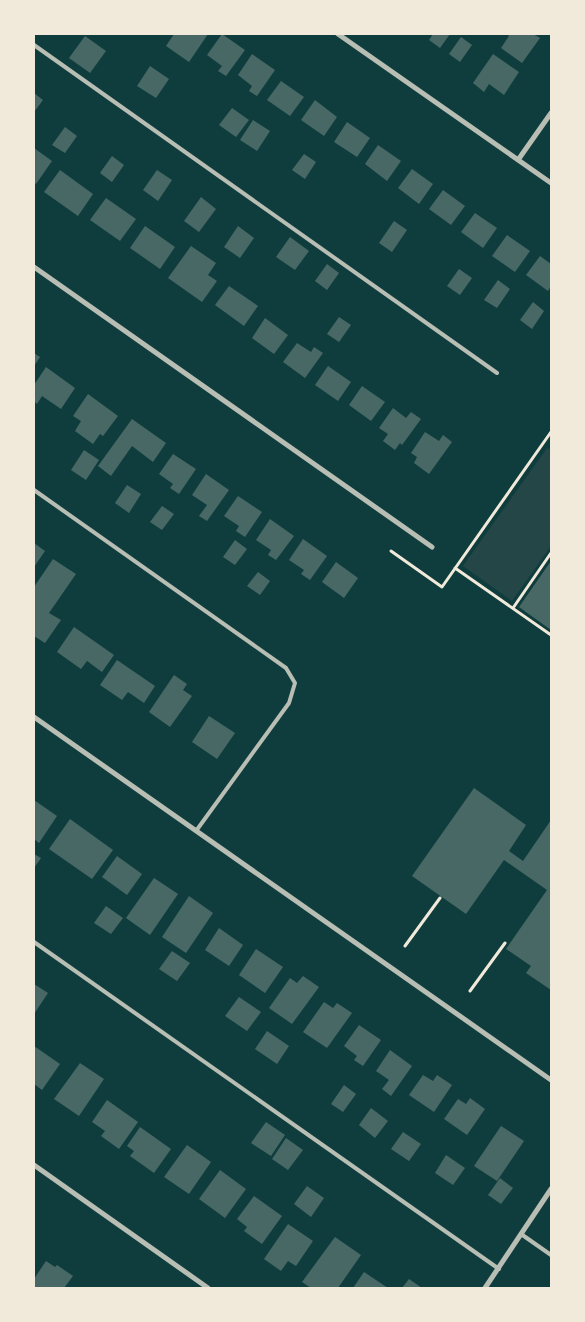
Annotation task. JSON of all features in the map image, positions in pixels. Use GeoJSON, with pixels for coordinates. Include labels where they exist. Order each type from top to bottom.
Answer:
{"type":"FeatureCollection","features":[{"type":"Feature","properties":{"kind":"street"},"geometry":{"type":"LineString","coordinates":[[338,34],[551,183]]}},
{"type":"Feature","properties":{"kind":"street"},"geometry":{"type":"LineString","coordinates":[[518,160],[551,113]]}},
{"type":"Feature","properties":{"kind":"street"},"geometry":{"type":"LineString","coordinates":[[34,267],[432,547]]}},
{"type":"Feature","properties":{"kind":"street"},"geometry":{"type":"LineString","coordinates":[[34,716],[551,1080]]}},
{"type":"Feature","properties":{"kind":"street"},"geometry":{"type":"LineString","coordinates":[[34,1165],[208,1288]]}},
{"type":"Feature","properties":{"kind":"street"},"geometry":{"type":"LineString","coordinates":[[485,1288],[551,1189]]}},
{"type":"Feature","properties":{"kind":"lane"},"geometry":{"type":"LineString","coordinates":[[34,45],[497,373]]}},
{"type":"Feature","properties":{"kind":"lane"},"geometry":{"type":"LineString","coordinates":[[34,490],[286,668],[295,683],[289,703],[196,831]]}},
{"type":"Feature","properties":{"kind":"lane"},"geometry":{"type":"LineString","coordinates":[[34,942],[499,1269]]}},
{"type":"Feature","properties":{"kind":"lane"},"geometry":{"type":"LineString","coordinates":[[522,1234],[551,1255]]}},
{"type":"Feature","properties":{"kind":"path"},"geometry":{"type":"LineString","coordinates":[[391,551],[442,587],[551,432]]}},
{"type":"Feature","properties":{"kind":"path"},"geometry":{"type":"LineString","coordinates":[[513,608],[551,553]]}},
{"type":"Feature","properties":{"kind":"path"},"geometry":{"type":"LineString","coordinates":[[455,568],[551,635]]}},
{"type":"Feature","properties":{"kind":"path"},"geometry":{"type":"LineString","coordinates":[[406,946],[440,898]]}},
{"type":"Feature","properties":{"kind":"path"},"geometry":{"type":"LineString","coordinates":[[470,992],[505,943]]}},
{"type":"Feature","properties":{"kind":"shaded area"},"geometry":{"type":"Polygon","coordinates":[[[547,448],[551,450],[551,546],[512,601],[463,566],[547,448]]]}},
{"type":"Feature","properties":{"kind":"building"},"geometry":{"type":"Polygon","coordinates":[[[174,34],[208,34],[189,62],[166,46],[174,34]]]}},
{"type":"Feature","properties":{"kind":"building"},"geometry":{"type":"Polygon","coordinates":[[[222,34],[245,50],[226,76],[218,71],[222,66],[207,55],[222,34]]]}},
{"type":"Feature","properties":{"kind":"building"},"geometry":{"type":"Polygon","coordinates":[[[433,34],[450,34],[440,48],[429,40],[433,34]]]}},
{"type":"Feature","properties":{"kind":"building"},"geometry":{"type":"Polygon","coordinates":[[[507,34],[533,34],[540,38],[522,63],[501,48],[509,36],[507,34]]]}},
{"type":"Feature","properties":{"kind":"building"},"geometry":{"type":"Polygon","coordinates":[[[85,36],[106,51],[90,73],[69,58],[85,36]]]}},
{"type":"Feature","properties":{"kind":"building"},"geometry":{"type":"Polygon","coordinates":[[[461,37],[472,45],[460,62],[449,54],[461,37]]]}},
{"type":"Feature","properties":{"kind":"building"},"geometry":{"type":"Polygon","coordinates":[[[252,54],[275,70],[257,96],[249,91],[252,86],[238,75],[252,54]]]}},
{"type":"Feature","properties":{"kind":"building"},"geometry":{"type":"Polygon","coordinates":[[[493,54],[519,72],[504,95],[489,84],[484,92],[473,83],[493,54]]]}},
{"type":"Feature","properties":{"kind":"building"},"geometry":{"type":"Polygon","coordinates":[[[150,66],[169,79],[156,98],[137,86],[150,66]]]}},
{"type":"Feature","properties":{"kind":"building"},"geometry":{"type":"Polygon","coordinates":[[[281,81],[304,97],[290,116],[267,100],[281,81]]]}},
{"type":"Feature","properties":{"kind":"building"},"geometry":{"type":"Polygon","coordinates":[[[34,93],[43,100],[34,112],[34,93]]]}},
{"type":"Feature","properties":{"kind":"building"},"geometry":{"type":"Polygon","coordinates":[[[315,100],[337,117],[324,136],[301,120],[315,100]]]}},
{"type":"Feature","properties":{"kind":"building"},"geometry":{"type":"Polygon","coordinates":[[[232,108],[249,120],[236,137],[219,125],[232,108]]]}},
{"type":"Feature","properties":{"kind":"building"},"geometry":{"type":"Polygon","coordinates":[[[253,120],[270,131],[257,151],[240,140],[253,120]]]}},
{"type":"Feature","properties":{"kind":"building"},"geometry":{"type":"Polygon","coordinates":[[[347,122],[370,138],[357,157],[334,142],[347,122]]]}},
{"type":"Feature","properties":{"kind":"building"},"geometry":{"type":"Polygon","coordinates":[[[65,127],[77,136],[65,153],[52,145],[65,127]]]}},
{"type":"Feature","properties":{"kind":"building"},"geometry":{"type":"Polygon","coordinates":[[[378,145],[401,161],[387,181],[365,164],[378,145]]]}},
{"type":"Feature","properties":{"kind":"building"},"geometry":{"type":"Polygon","coordinates":[[[34,148],[52,161],[36,184],[34,182],[34,148]]]}},
{"type":"Feature","properties":{"kind":"building"},"geometry":{"type":"Polygon","coordinates":[[[304,154],[316,162],[305,179],[292,170],[304,154]]]}},
{"type":"Feature","properties":{"kind":"building"},"geometry":{"type":"Polygon","coordinates":[[[112,156],[124,165],[112,182],[100,173],[112,156]]]}},
{"type":"Feature","properties":{"kind":"building"},"geometry":{"type":"Polygon","coordinates":[[[412,169],[433,184],[419,204],[398,188],[412,169]]]}},
{"type":"Feature","properties":{"kind":"building"},"geometry":{"type":"Polygon","coordinates":[[[60,170],[93,194],[78,216],[44,192],[60,170]]]}},
{"type":"Feature","properties":{"kind":"building"},"geometry":{"type":"Polygon","coordinates":[[[157,170],[172,180],[158,201],[143,190],[157,170]]]}},
{"type":"Feature","properties":{"kind":"building"},"geometry":{"type":"Polygon","coordinates":[[[443,190],[465,206],[451,225],[429,209],[443,190]]]}},
{"type":"Feature","properties":{"kind":"building"},"geometry":{"type":"Polygon","coordinates":[[[201,197],[216,209],[199,232],[184,221],[201,197]]]}},
{"type":"Feature","properties":{"kind":"building"},"geometry":{"type":"Polygon","coordinates":[[[106,198],[136,219],[120,241],[90,220],[106,198]]]}},
{"type":"Feature","properties":{"kind":"building"},"geometry":{"type":"Polygon","coordinates":[[[475,213],[497,228],[483,248],[461,232],[475,213]]]}},
{"type":"Feature","properties":{"kind":"building"},"geometry":{"type":"Polygon","coordinates":[[[394,221],[407,230],[392,252],[379,243],[394,221]]]}},
{"type":"Feature","properties":{"kind":"building"},"geometry":{"type":"Polygon","coordinates":[[[145,226],[175,247],[160,269],[130,248],[145,226]]]}},
{"type":"Feature","properties":{"kind":"building"},"geometry":{"type":"Polygon","coordinates":[[[238,226],[254,238],[240,258],[224,247],[238,226]]]}},
{"type":"Feature","properties":{"kind":"building"},"geometry":{"type":"Polygon","coordinates":[[[507,235],[530,251],[515,272],[492,256],[507,235]]]}},
{"type":"Feature","properties":{"kind":"building"},"geometry":{"type":"Polygon","coordinates":[[[290,237],[309,251],[295,270],[276,257],[290,237]]]}},
{"type":"Feature","properties":{"kind":"building"},"geometry":{"type":"Polygon","coordinates":[[[191,246],[216,263],[208,275],[217,281],[202,302],[168,278],[191,246]]]}},
{"type":"Feature","properties":{"kind":"building"},"geometry":{"type":"Polygon","coordinates":[[[540,256],[551,264],[551,286],[548,291],[526,275],[540,256]]]}},
{"type":"Feature","properties":{"kind":"building"},"geometry":{"type":"Polygon","coordinates":[[[327,264],[339,273],[327,290],[315,281],[327,264]]]}},
{"type":"Feature","properties":{"kind":"building"},"geometry":{"type":"Polygon","coordinates":[[[459,269],[472,278],[460,295],[447,286],[459,269]]]}},
{"type":"Feature","properties":{"kind":"building"},"geometry":{"type":"Polygon","coordinates":[[[498,280],[510,289],[497,308],[484,300],[498,280]]]}},
{"type":"Feature","properties":{"kind":"building"},"geometry":{"type":"Polygon","coordinates":[[[229,286],[258,306],[244,326],[215,305],[229,286]]]}},
{"type":"Feature","properties":{"kind":"building"},"geometry":{"type":"Polygon","coordinates":[[[533,302],[544,311],[532,329],[520,320],[533,302]]]}},
{"type":"Feature","properties":{"kind":"building"},"geometry":{"type":"Polygon","coordinates":[[[339,317],[351,325],[339,342],[327,334],[339,317]]]}},
{"type":"Feature","properties":{"kind":"building"},"geometry":{"type":"Polygon","coordinates":[[[265,318],[288,335],[274,354],[252,338],[265,318]]]}},
{"type":"Feature","properties":{"kind":"building"},"geometry":{"type":"Polygon","coordinates":[[[297,343],[311,352],[314,347],[323,353],[305,378],[283,362],[297,343]]]}},
{"type":"Feature","properties":{"kind":"building"},"geometry":{"type":"Polygon","coordinates":[[[34,353],[40,357],[34,366],[34,353]]]}},
{"type":"Feature","properties":{"kind":"building"},"geometry":{"type":"Polygon","coordinates":[[[328,366],[351,382],[338,401],[315,385],[328,366]]]}},
{"type":"Feature","properties":{"kind":"building"},"geometry":{"type":"Polygon","coordinates":[[[46,367],[75,388],[61,409],[42,396],[37,404],[34,401],[34,385],[46,367]]]}},
{"type":"Feature","properties":{"kind":"building"},"geometry":{"type":"Polygon","coordinates":[[[362,386],[385,402],[371,421],[349,405],[362,386]]]}},
{"type":"Feature","properties":{"kind":"building"},"geometry":{"type":"Polygon","coordinates":[[[88,394],[118,416],[103,436],[100,434],[93,444],[75,431],[81,421],[73,416],[88,394]]]}},
{"type":"Feature","properties":{"kind":"building"},"geometry":{"type":"Polygon","coordinates":[[[393,408],[406,418],[411,412],[421,419],[402,445],[400,443],[395,450],[383,441],[388,434],[379,428],[393,408]]]}},
{"type":"Feature","properties":{"kind":"building"},"geometry":{"type":"Polygon","coordinates":[[[132,419],[166,443],[153,462],[132,446],[111,476],[98,466],[132,419]]]}},
{"type":"Feature","properties":{"kind":"building"},"geometry":{"type":"Polygon","coordinates":[[[425,432],[439,441],[443,435],[452,442],[429,474],[414,463],[417,457],[411,453],[425,432]]]}},
{"type":"Feature","properties":{"kind":"building"},"geometry":{"type":"Polygon","coordinates":[[[84,450],[99,460],[86,480],[71,470],[84,450]]]}},
{"type":"Feature","properties":{"kind":"building"},"geometry":{"type":"Polygon","coordinates":[[[173,454],[196,469],[179,494],[170,488],[173,484],[159,474],[173,454]]]}},
{"type":"Feature","properties":{"kind":"building"},"geometry":{"type":"Polygon","coordinates":[[[206,474],[229,490],[207,521],[199,516],[207,505],[192,495],[206,474]]]}},
{"type":"Feature","properties":{"kind":"building"},"geometry":{"type":"Polygon","coordinates":[[[127,485],[141,494],[129,513],[115,503],[127,485]]]}},
{"type":"Feature","properties":{"kind":"building"},"geometry":{"type":"Polygon","coordinates":[[[238,496],[262,512],[245,537],[236,531],[239,526],[224,516],[238,496]]]}},
{"type":"Feature","properties":{"kind":"building"},"geometry":{"type":"Polygon","coordinates":[[[162,506],[174,514],[162,530],[150,522],[162,506]]]}},
{"type":"Feature","properties":{"kind":"building"},"geometry":{"type":"Polygon","coordinates":[[[270,519],[294,536],[276,560],[268,555],[271,550],[256,540],[270,519]]]}},
{"type":"Feature","properties":{"kind":"building"},"geometry":{"type":"Polygon","coordinates":[[[303,539],[327,556],[310,580],[301,574],[304,570],[289,560],[303,539]]]}},
{"type":"Feature","properties":{"kind":"building"},"geometry":{"type":"Polygon","coordinates":[[[235,540],[247,549],[235,565],[223,557],[235,540]]]}},
{"type":"Feature","properties":{"kind":"building"},"geometry":{"type":"Polygon","coordinates":[[[34,543],[45,551],[34,567],[34,543]]]}},
{"type":"Feature","properties":{"kind":"building"},"geometry":{"type":"Polygon","coordinates":[[[53,559],[76,574],[49,613],[61,620],[45,643],[34,636],[34,587],[53,559]]]}},
{"type":"Feature","properties":{"kind":"building"},"geometry":{"type":"Polygon","coordinates":[[[551,561],[551,630],[519,607],[551,561]]]}},
{"type":"Feature","properties":{"kind":"building"},"geometry":{"type":"Polygon","coordinates":[[[336,562],[358,578],[344,598],[322,582],[336,562]]]}},
{"type":"Feature","properties":{"kind":"building"},"geometry":{"type":"Polygon","coordinates":[[[258,572],[270,581],[260,595],[247,586],[258,572]]]}},
{"type":"Feature","properties":{"kind":"building"},"geometry":{"type":"Polygon","coordinates":[[[74,627],[114,655],[102,672],[87,661],[81,669],[57,652],[74,627]]]}},
{"type":"Feature","properties":{"kind":"building"},"geometry":{"type":"Polygon","coordinates":[[[117,660],[155,686],[144,703],[128,692],[122,700],[100,685],[117,660]]]}},
{"type":"Feature","properties":{"kind":"building"},"geometry":{"type":"Polygon","coordinates":[[[174,675],[187,684],[183,690],[192,696],[170,727],[149,712],[174,675]]]}},
{"type":"Feature","properties":{"kind":"building"},"geometry":{"type":"Polygon","coordinates":[[[209,716],[235,733],[217,759],[192,742],[209,716]]]}},
{"type":"Feature","properties":{"kind":"building"},"geometry":{"type":"Polygon","coordinates":[[[474,788],[526,825],[509,851],[523,861],[551,820],[551,990],[526,973],[531,966],[506,949],[547,890],[504,860],[466,914],[412,876],[474,788]]]}},
{"type":"Feature","properties":{"kind":"building"},"geometry":{"type":"Polygon","coordinates":[[[34,800],[57,816],[39,843],[34,839],[34,800]]]}},
{"type":"Feature","properties":{"kind":"building"},"geometry":{"type":"Polygon","coordinates":[[[70,819],[113,850],[92,879],[49,849],[70,819]]]}},
{"type":"Feature","properties":{"kind":"building"},"geometry":{"type":"Polygon","coordinates":[[[34,854],[41,858],[34,868],[34,854]]]}},
{"type":"Feature","properties":{"kind":"building"},"geometry":{"type":"Polygon","coordinates":[[[117,856],[142,874],[127,895],[102,877],[117,856]]]}},
{"type":"Feature","properties":{"kind":"building"},"geometry":{"type":"Polygon","coordinates":[[[154,878],[178,894],[150,935],[126,918],[154,878]]]}},
{"type":"Feature","properties":{"kind":"building"},"geometry":{"type":"Polygon","coordinates":[[[189,896],[213,913],[186,953],[162,937],[189,896]]]}},
{"type":"Feature","properties":{"kind":"building"},"geometry":{"type":"Polygon","coordinates":[[[106,906],[123,918],[111,934],[94,923],[106,906]]]}},
{"type":"Feature","properties":{"kind":"building"},"geometry":{"type":"Polygon","coordinates":[[[219,928],[243,945],[229,966],[205,950],[219,928]]]}},
{"type":"Feature","properties":{"kind":"building"},"geometry":{"type":"Polygon","coordinates":[[[256,949],[283,967],[265,993],[239,975],[256,949]]]}},
{"type":"Feature","properties":{"kind":"building"},"geometry":{"type":"Polygon","coordinates":[[[172,951],[190,963],[177,981],[159,969],[172,951]]]}},
{"type":"Feature","properties":{"kind":"building"},"geometry":{"type":"Polygon","coordinates":[[[303,976],[319,987],[292,1024],[269,1008],[290,978],[297,983],[303,976]]]}},
{"type":"Feature","properties":{"kind":"building"},"geometry":{"type":"Polygon","coordinates":[[[34,984],[48,993],[34,1014],[34,984]]]}},
{"type":"Feature","properties":{"kind":"building"},"geometry":{"type":"Polygon","coordinates":[[[239,997],[261,1012],[247,1031],[225,1016],[239,997]]]}},
{"type":"Feature","properties":{"kind":"building"},"geometry":{"type":"Polygon","coordinates":[[[324,1002],[333,1008],[337,1003],[352,1013],[327,1048],[303,1032],[324,1002]]]}},
{"type":"Feature","properties":{"kind":"building"},"geometry":{"type":"Polygon","coordinates":[[[359,1025],[381,1040],[363,1066],[354,1060],[357,1056],[344,1046],[359,1025]]]}},
{"type":"Feature","properties":{"kind":"building"},"geometry":{"type":"Polygon","coordinates":[[[267,1031],[289,1046],[277,1064],[255,1049],[267,1031]]]}},
{"type":"Feature","properties":{"kind":"building"},"geometry":{"type":"Polygon","coordinates":[[[34,1046],[60,1064],[42,1090],[34,1084],[34,1046]]]}},
{"type":"Feature","properties":{"kind":"building"},"geometry":{"type":"Polygon","coordinates":[[[390,1050],[412,1066],[391,1096],[382,1089],[389,1080],[376,1071],[390,1050]]]}},
{"type":"Feature","properties":{"kind":"building"},"geometry":{"type":"Polygon","coordinates":[[[80,1063],[104,1079],[79,1116],[54,1099],[80,1063]]]}},
{"type":"Feature","properties":{"kind":"building"},"geometry":{"type":"Polygon","coordinates":[[[423,1075],[433,1081],[437,1075],[452,1085],[434,1112],[409,1095],[423,1075]]]}},
{"type":"Feature","properties":{"kind":"building"},"geometry":{"type":"Polygon","coordinates":[[[344,1085],[356,1094],[343,1112],[331,1104],[344,1085]]]}},
{"type":"Feature","properties":{"kind":"building"},"geometry":{"type":"Polygon","coordinates":[[[470,1098],[485,1109],[467,1135],[444,1119],[458,1099],[466,1104],[470,1098]]]}},
{"type":"Feature","properties":{"kind":"building"},"geometry":{"type":"Polygon","coordinates":[[[107,1100],[138,1122],[119,1149],[101,1136],[105,1131],[92,1122],[107,1100]]]}},
{"type":"Feature","properties":{"kind":"building"},"geometry":{"type":"Polygon","coordinates":[[[371,1108],[388,1121],[375,1138],[359,1125],[371,1108]]]}},
{"type":"Feature","properties":{"kind":"building"},"geometry":{"type":"Polygon","coordinates":[[[266,1122],[285,1135],[271,1156],[251,1143],[266,1122]]]}},
{"type":"Feature","properties":{"kind":"building"},"geometry":{"type":"Polygon","coordinates":[[[501,1126],[524,1141],[497,1181],[474,1166],[501,1126]]]}},
{"type":"Feature","properties":{"kind":"building"},"geometry":{"type":"Polygon","coordinates":[[[140,1127],[171,1149],[154,1173],[130,1156],[134,1151],[127,1146],[140,1127]]]}},
{"type":"Feature","properties":{"kind":"building"},"geometry":{"type":"Polygon","coordinates":[[[403,1132],[421,1144],[409,1161],[391,1149],[403,1132]]]}},
{"type":"Feature","properties":{"kind":"building"},"geometry":{"type":"Polygon","coordinates":[[[286,1138],[303,1150],[288,1170],[272,1159],[286,1138]]]}},
{"type":"Feature","properties":{"kind":"building"},"geometry":{"type":"Polygon","coordinates":[[[187,1145],[211,1162],[189,1194],[164,1177],[187,1145]]]}},
{"type":"Feature","properties":{"kind":"building"},"geometry":{"type":"Polygon","coordinates":[[[446,1155],[465,1168],[453,1185],[435,1173],[446,1155]]]}},
{"type":"Feature","properties":{"kind":"building"},"geometry":{"type":"Polygon","coordinates":[[[220,1170],[246,1189],[225,1218],[199,1199],[220,1170]]]}},
{"type":"Feature","properties":{"kind":"building"},"geometry":{"type":"Polygon","coordinates":[[[500,1178],[513,1188],[501,1204],[488,1195],[500,1178]]]}},
{"type":"Feature","properties":{"kind":"building"},"geometry":{"type":"Polygon","coordinates":[[[307,1186],[324,1198],[311,1217],[294,1204],[307,1186]]]}},
{"type":"Feature","properties":{"kind":"building"},"geometry":{"type":"Polygon","coordinates":[[[254,1196],[282,1216],[262,1244],[244,1231],[247,1227],[237,1219],[254,1196]]]}},
{"type":"Feature","properties":{"kind":"building"},"geometry":{"type":"Polygon","coordinates":[[[288,1224],[313,1241],[296,1266],[288,1261],[281,1271],[264,1259],[288,1224]]]}},
{"type":"Feature","properties":{"kind":"building"},"geometry":{"type":"Polygon","coordinates":[[[335,1237],[361,1255],[338,1288],[311,1288],[302,1282],[335,1237]]]}},
{"type":"Feature","properties":{"kind":"building"},"geometry":{"type":"Polygon","coordinates":[[[46,1261],[55,1267],[57,1265],[73,1276],[64,1288],[34,1288],[34,1279],[46,1261]]]}},
{"type":"Feature","properties":{"kind":"building"},"geometry":{"type":"Polygon","coordinates":[[[364,1272],[388,1288],[353,1288],[364,1272]]]}},
{"type":"Feature","properties":{"kind":"building"},"geometry":{"type":"Polygon","coordinates":[[[409,1279],[422,1288],[402,1288],[409,1279]]]}}]}
